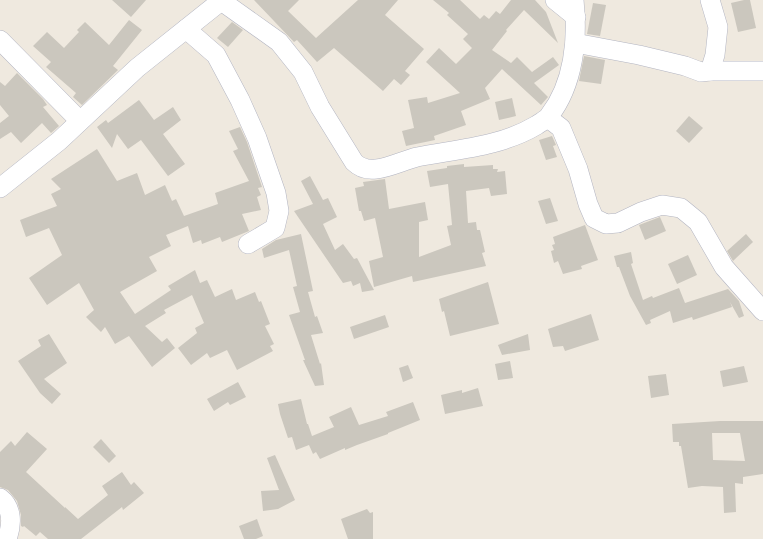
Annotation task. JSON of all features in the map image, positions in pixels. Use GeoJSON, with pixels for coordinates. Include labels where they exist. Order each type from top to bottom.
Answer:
{"type":"FeatureCollection","features":[{"type":"Feature","properties":{"kind":"street"},"geometry":{"type":"LineString","coordinates":[[0,188],[59,141],[137,68],[221,1],[279,42],[303,72],[320,107],[358,167],[378,169],[416,158],[492,144],[522,134],[548,118],[562,94],[566,83],[575,43],[575,8],[555,0]]}},
{"type":"Feature","properties":{"kind":"street"},"geometry":{"type":"LineString","coordinates":[[710,0],[718,27],[715,55],[710,71]]}},
{"type":"Feature","properties":{"kind":"street"},"geometry":{"type":"LineString","coordinates":[[186,29],[216,55],[240,100],[256,138],[276,193],[279,211],[275,228],[248,244]]}},
{"type":"Feature","properties":{"kind":"street"},"geometry":{"type":"LineString","coordinates":[[0,40],[80,121]]}},
{"type":"Feature","properties":{"kind":"street"},"geometry":{"type":"LineString","coordinates":[[575,43],[639,55],[685,66],[701,72],[763,71]]}},
{"type":"Feature","properties":{"kind":"street"},"geometry":{"type":"LineString","coordinates":[[548,118],[561,128],[578,169],[588,204],[594,218],[606,224],[618,223],[641,212],[662,205],[682,208],[698,222],[724,267],[763,311]]}},
{"type":"Feature","properties":{"kind":"street"},"geometry":{"type":"LineString","coordinates":[[0,498],[5,502],[9,510],[11,522],[10,538]]}},
{"type":"Feature","properties":{"kind":"building"},"geometry":{"type":"Polygon","coordinates":[[[112,0],[146,0],[131,17],[112,0]]]}},
{"type":"Feature","properties":{"kind":"building"},"geometry":{"type":"Polygon","coordinates":[[[254,0],[299,0],[288,11],[316,38],[358,0],[398,0],[385,15],[424,49],[405,71],[410,75],[401,85],[394,79],[383,91],[334,48],[317,62],[297,40],[294,42],[254,0]]]}},
{"type":"Feature","properties":{"kind":"building"},"geometry":{"type":"Polygon","coordinates":[[[433,0],[460,0],[480,19],[484,15],[489,19],[496,11],[500,14],[511,0],[535,0],[546,12],[558,43],[524,10],[506,30],[507,31],[492,50],[511,63],[517,57],[532,72],[553,57],[559,65],[534,83],[548,97],[541,105],[502,69],[485,88],[490,99],[461,111],[466,125],[434,136],[435,140],[406,146],[402,131],[414,128],[408,100],[427,97],[428,103],[460,93],[426,62],[439,48],[456,64],[472,48],[463,39],[468,34],[447,15],[449,13],[433,0]]]}},
{"type":"Feature","properties":{"kind":"building"},"geometry":{"type":"Polygon","coordinates":[[[750,0],[756,28],[738,32],[731,3],[750,0]]]}},
{"type":"Feature","properties":{"kind":"building"},"geometry":{"type":"Polygon","coordinates":[[[593,3],[606,5],[600,36],[587,34],[593,3]]]}},
{"type":"Feature","properties":{"kind":"building"},"geometry":{"type":"Polygon","coordinates":[[[129,20],[142,30],[113,66],[118,70],[82,105],[73,97],[76,93],[46,67],[51,62],[33,46],[47,32],[64,48],[79,32],[77,30],[85,22],[109,45],[129,20]]]}},
{"type":"Feature","properties":{"kind":"building"},"geometry":{"type":"Polygon","coordinates":[[[232,22],[243,30],[228,47],[217,38],[232,22]]]}},
{"type":"Feature","properties":{"kind":"building"},"geometry":{"type":"Polygon","coordinates":[[[584,56],[605,60],[601,84],[579,81],[584,56]]]}},
{"type":"Feature","properties":{"kind":"building"},"geometry":{"type":"Polygon","coordinates":[[[17,73],[43,99],[47,105],[43,107],[59,126],[51,133],[42,123],[21,143],[11,132],[0,139],[0,123],[9,116],[0,105],[0,82],[5,86],[17,73]]]}},
{"type":"Feature","properties":{"kind":"building"},"geometry":{"type":"Polygon","coordinates":[[[512,98],[516,116],[499,120],[495,102],[512,98]]]}},
{"type":"Feature","properties":{"kind":"building"},"geometry":{"type":"Polygon","coordinates":[[[139,100],[154,120],[173,107],[181,120],[163,134],[185,164],[168,176],[141,140],[128,149],[117,134],[112,148],[97,127],[106,120],[108,123],[139,100]]]}},
{"type":"Feature","properties":{"kind":"building"},"geometry":{"type":"Polygon","coordinates":[[[689,116],[703,128],[689,143],[676,131],[689,116]]]}},
{"type":"Feature","properties":{"kind":"building"},"geometry":{"type":"Polygon","coordinates":[[[240,127],[247,142],[262,187],[258,188],[261,195],[257,197],[261,210],[242,214],[249,231],[222,242],[220,237],[202,244],[201,240],[193,243],[188,226],[166,235],[171,246],[149,257],[157,271],[120,292],[135,314],[171,290],[168,286],[195,270],[200,283],[207,280],[215,297],[232,289],[236,300],[255,292],[259,302],[261,301],[270,324],[265,326],[274,344],[270,346],[273,351],[237,370],[227,350],[210,358],[207,353],[191,365],[178,348],[197,333],[195,328],[204,323],[192,295],[164,310],[166,313],[145,326],[162,342],[167,338],[175,348],[152,367],[129,336],[115,344],[105,327],[101,332],[86,317],[94,310],[79,283],[47,305],[29,278],[62,255],[49,228],[26,237],[20,220],[57,206],[51,194],[61,189],[51,179],[97,149],[117,181],[137,173],[145,195],[165,185],[172,201],[176,199],[184,216],[218,204],[215,193],[249,181],[233,151],[238,149],[229,131],[240,127]]]}},
{"type":"Feature","properties":{"kind":"building"},"geometry":{"type":"Polygon","coordinates":[[[552,136],[556,145],[553,146],[557,157],[546,160],[539,140],[552,136]]]}},
{"type":"Feature","properties":{"kind":"building"},"geometry":{"type":"Polygon","coordinates":[[[464,164],[464,167],[493,165],[493,169],[498,169],[497,172],[505,171],[507,194],[491,196],[489,188],[466,191],[468,223],[476,222],[477,230],[480,230],[485,252],[482,253],[486,266],[413,282],[412,276],[374,287],[369,261],[383,257],[375,218],[364,221],[361,211],[359,211],[355,188],[364,186],[363,182],[385,179],[389,209],[425,202],[428,220],[419,222],[419,257],[451,245],[447,226],[452,225],[448,184],[430,187],[427,171],[464,164]]]}},
{"type":"Feature","properties":{"kind":"building"},"geometry":{"type":"Polygon","coordinates":[[[310,176],[323,200],[328,198],[337,217],[323,224],[335,250],[343,244],[354,259],[357,258],[374,290],[362,292],[360,283],[353,286],[351,281],[343,283],[294,211],[313,204],[301,181],[310,176]]]}},
{"type":"Feature","properties":{"kind":"building"},"geometry":{"type":"Polygon","coordinates":[[[550,198],[558,221],[546,224],[538,201],[550,198]]]}},
{"type":"Feature","properties":{"kind":"building"},"geometry":{"type":"Polygon","coordinates":[[[660,217],[666,231],[645,240],[639,225],[660,217]]]}},
{"type":"Feature","properties":{"kind":"building"},"geometry":{"type":"Polygon","coordinates":[[[585,225],[598,260],[581,266],[582,269],[563,274],[558,261],[554,263],[551,251],[554,250],[552,245],[555,244],[553,237],[585,225]]]}},
{"type":"Feature","properties":{"kind":"building"},"geometry":{"type":"Polygon","coordinates":[[[301,234],[313,291],[308,292],[315,317],[317,316],[323,333],[311,335],[320,364],[321,363],[324,385],[315,386],[303,360],[305,360],[289,315],[300,312],[293,287],[297,286],[289,250],[264,258],[262,249],[276,240],[301,234]]]}},
{"type":"Feature","properties":{"kind":"building"},"geometry":{"type":"Polygon","coordinates":[[[746,234],[753,242],[733,261],[727,251],[746,234]]]}},
{"type":"Feature","properties":{"kind":"building"},"geometry":{"type":"Polygon","coordinates":[[[631,252],[633,263],[631,264],[643,300],[652,296],[653,298],[679,288],[685,303],[728,289],[739,301],[744,316],[739,318],[730,302],[732,307],[693,320],[692,317],[673,323],[670,311],[650,320],[651,323],[646,325],[630,296],[619,267],[617,267],[614,256],[631,252]]]}},
{"type":"Feature","properties":{"kind":"building"},"geometry":{"type":"Polygon","coordinates":[[[688,255],[697,275],[677,284],[668,264],[688,255]]]}},
{"type":"Feature","properties":{"kind":"building"},"geometry":{"type":"Polygon","coordinates":[[[488,282],[499,324],[450,336],[444,311],[442,312],[439,299],[488,282]]]}},
{"type":"Feature","properties":{"kind":"building"},"geometry":{"type":"Polygon","coordinates":[[[591,314],[599,340],[565,351],[563,346],[553,347],[548,329],[591,314]]]}},
{"type":"Feature","properties":{"kind":"building"},"geometry":{"type":"Polygon","coordinates":[[[385,315],[389,327],[354,339],[350,327],[385,315]]]}},
{"type":"Feature","properties":{"kind":"building"},"geometry":{"type":"Polygon","coordinates":[[[49,334],[67,363],[44,379],[61,394],[52,404],[40,393],[18,361],[41,346],[38,340],[49,334]]]}},
{"type":"Feature","properties":{"kind":"building"},"geometry":{"type":"Polygon","coordinates":[[[528,334],[530,350],[502,355],[498,345],[528,334]]]}},
{"type":"Feature","properties":{"kind":"building"},"geometry":{"type":"Polygon","coordinates":[[[510,361],[513,378],[498,380],[495,364],[510,361]]]}},
{"type":"Feature","properties":{"kind":"building"},"geometry":{"type":"Polygon","coordinates":[[[408,365],[413,378],[403,382],[399,368],[408,365]]]}},
{"type":"Feature","properties":{"kind":"building"},"geometry":{"type":"Polygon","coordinates":[[[744,366],[748,382],[723,387],[720,371],[744,366]]]}},
{"type":"Feature","properties":{"kind":"building"},"geometry":{"type":"Polygon","coordinates":[[[666,374],[669,395],[651,398],[648,376],[666,374]]]}},
{"type":"Feature","properties":{"kind":"building"},"geometry":{"type":"Polygon","coordinates":[[[238,382],[246,397],[230,405],[228,402],[214,411],[207,399],[238,382]]]}},
{"type":"Feature","properties":{"kind":"building"},"geometry":{"type":"Polygon","coordinates":[[[478,388],[483,406],[445,414],[441,395],[462,390],[462,393],[478,388]]]}},
{"type":"Feature","properties":{"kind":"building"},"geometry":{"type":"Polygon","coordinates":[[[301,399],[307,424],[312,436],[334,427],[329,417],[351,407],[359,425],[388,416],[386,412],[413,402],[420,420],[388,434],[345,450],[345,448],[320,459],[316,452],[313,454],[309,445],[296,450],[292,437],[288,438],[280,414],[278,404],[301,399]]]}},
{"type":"Feature","properties":{"kind":"building"},"geometry":{"type":"Polygon","coordinates":[[[720,421],[763,421],[763,474],[743,477],[743,484],[735,483],[736,512],[724,513],[723,487],[702,486],[688,488],[681,446],[679,446],[679,442],[673,442],[672,424],[720,421]],[[712,433],[713,460],[745,461],[740,433],[712,433]]]}},
{"type":"Feature","properties":{"kind":"building"},"geometry":{"type":"Polygon","coordinates":[[[27,432],[47,449],[26,472],[78,519],[108,495],[102,486],[122,472],[131,485],[134,482],[144,493],[123,510],[122,507],[81,539],[48,539],[40,532],[36,536],[24,526],[21,526],[21,515],[17,501],[8,490],[0,487],[0,452],[11,441],[15,446],[27,432]]]}},
{"type":"Feature","properties":{"kind":"building"},"geometry":{"type":"Polygon","coordinates":[[[101,439],[116,456],[109,463],[93,447],[101,439]]]}},
{"type":"Feature","properties":{"kind":"building"},"geometry":{"type":"Polygon","coordinates":[[[275,455],[295,500],[278,509],[263,511],[261,491],[279,490],[267,458],[275,455]]]}},
{"type":"Feature","properties":{"kind":"building"},"geometry":{"type":"Polygon","coordinates":[[[367,509],[370,513],[373,512],[373,539],[348,539],[341,519],[367,509]]]}},
{"type":"Feature","properties":{"kind":"building"},"geometry":{"type":"Polygon","coordinates":[[[257,519],[263,536],[256,539],[244,539],[239,526],[257,519]]]}}]}
